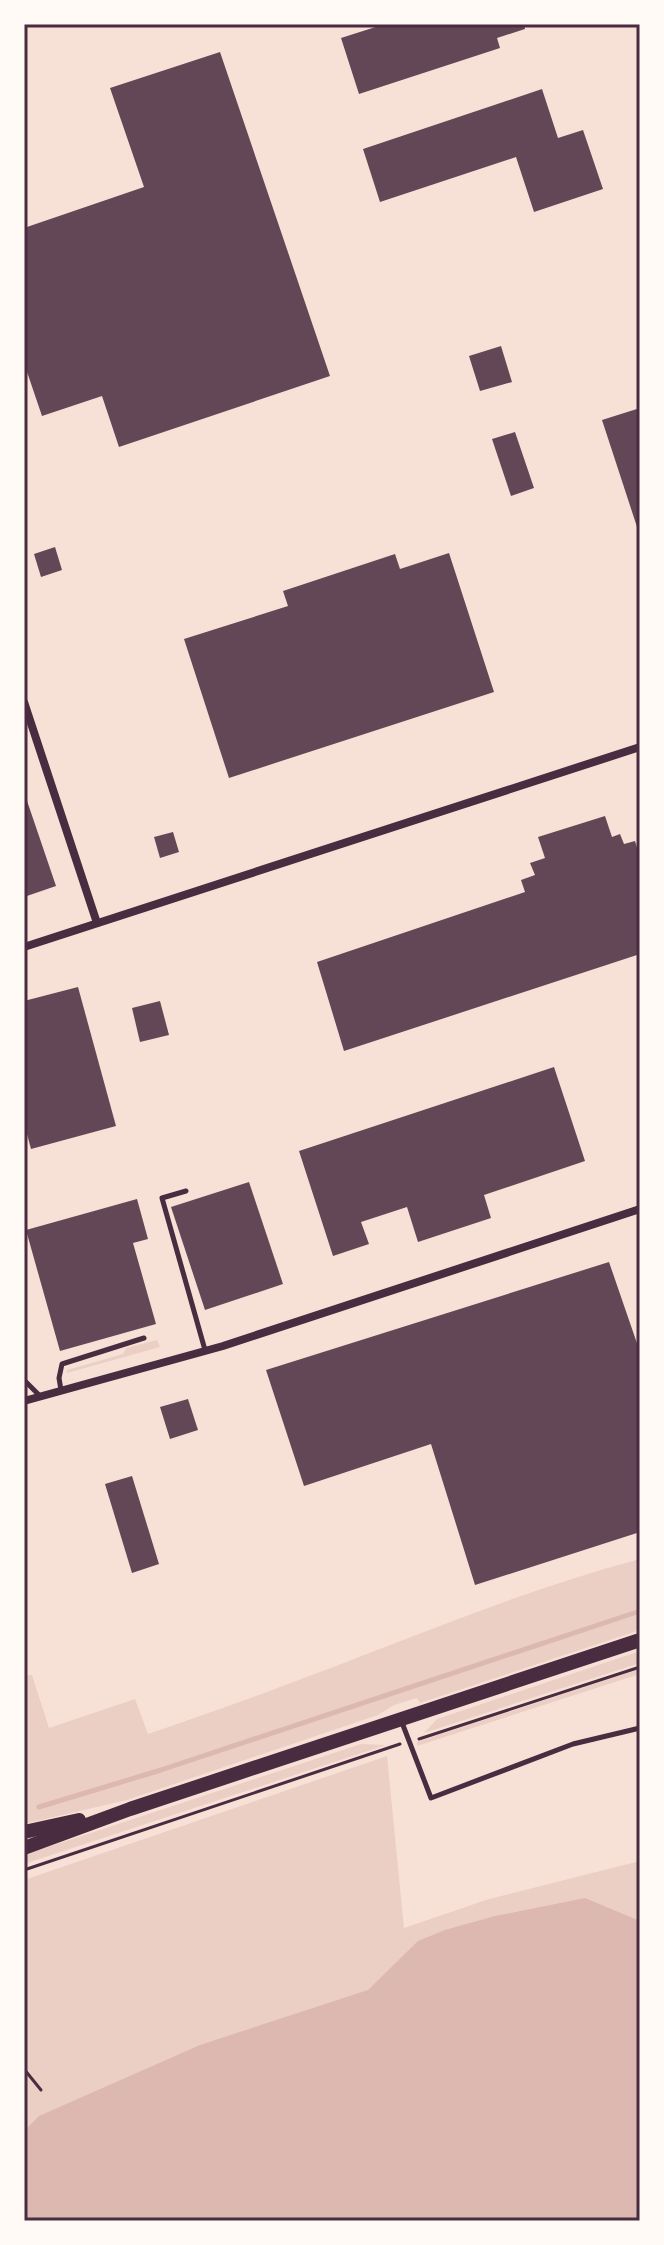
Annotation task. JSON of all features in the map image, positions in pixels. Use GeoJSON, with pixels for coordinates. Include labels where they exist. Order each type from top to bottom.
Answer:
{"type":"FeatureCollection","features":[{"type":"Feature","properties":{"kind":"main road"},"geometry":{"type":"LineString","coordinates":[[24,1848],[130,1809],[640,1640]]}},
{"type":"Feature","properties":{"kind":"main road"},"geometry":{"type":"LineString","coordinates":[[24,1832],[130,1809]]}},
{"type":"Feature","properties":{"kind":"street"},"geometry":{"type":"LineString","coordinates":[[24,702],[97,923]]}},
{"type":"Feature","properties":{"kind":"street"},"geometry":{"type":"LineString","coordinates":[[24,947],[640,747]]}},
{"type":"Feature","properties":{"kind":"street"},"geometry":{"type":"LineString","coordinates":[[24,1401],[205,1351],[640,1209]]}},
{"type":"Feature","properties":{"kind":"lane"},"geometry":{"type":"LineString","coordinates":[[186,1191],[162,1198],[205,1351]]}},
{"type":"Feature","properties":{"kind":"lane"},"geometry":{"type":"LineString","coordinates":[[61,1391],[59,1378],[62,1364],[144,1338]]}},
{"type":"Feature","properties":{"kind":"lane"},"geometry":{"type":"LineString","coordinates":[[24,1380],[40,1396]]}},
{"type":"Feature","properties":{"kind":"lane"},"geometry":{"type":"LineString","coordinates":[[401,1719],[431,1798],[573,1744],[640,1728]]}},
{"type":"Feature","properties":{"kind":"path"},"geometry":{"type":"LineString","coordinates":[[24,1870],[640,1667]]}},
{"type":"Feature","properties":{"kind":"path"},"geometry":{"type":"LineString","coordinates":[[24,2069],[41,2090]]}},
{"type":"Feature","properties":{"kind":"shaded area"},"geometry":{"type":"Polygon","coordinates":[[[157,1340],[160,1347],[67,1373],[67,1370],[123,1354],[126,1348],[157,1340]]]}},
{"type":"Feature","properties":{"kind":"shaded area"},"geometry":{"type":"Polygon","coordinates":[[[640,1559],[640,1630],[420,1703],[417,1698],[394,1705],[378,1715],[127,1800],[24,1824],[25,1675],[32,1675],[49,1728],[135,1699],[148,1734],[503,1602],[640,1559]]]}},
{"type":"Feature","properties":{"kind":"shaded area"},"geometry":{"type":"Polygon","coordinates":[[[640,1651],[640,1663],[424,1733],[437,1719],[640,1651]]]}},
{"type":"Feature","properties":{"kind":"shaded area"},"geometry":{"type":"Polygon","coordinates":[[[640,1669],[640,1674],[417,1746],[417,1742],[640,1669]]]}},
{"type":"Feature","properties":{"kind":"shaded area"},"geometry":{"type":"Polygon","coordinates":[[[361,1744],[386,1745],[24,1864],[24,1855],[361,1744]]]}},
{"type":"Feature","properties":{"kind":"shaded area"},"geometry":{"type":"Polygon","coordinates":[[[387,1756],[404,1928],[489,1899],[640,1861],[640,2221],[24,2221],[24,1880],[387,1756]]]}},
{"type":"Feature","properties":{"kind":"shaded area"},"geometry":{"type":"Polygon","coordinates":[[[585,1898],[640,1921],[640,2221],[24,2221],[24,2131],[39,2116],[200,2045],[368,1990],[418,1941],[445,1930],[495,1916],[585,1898]]]}},
{"type":"Feature","properties":{"kind":"building"},"geometry":{"type":"Polygon","coordinates":[[[385,24],[524,24],[525,29],[497,38],[500,48],[359,94],[341,38],[385,24]]]}},
{"type":"Feature","properties":{"kind":"building"},"geometry":{"type":"Polygon","coordinates":[[[220,52],[330,376],[119,447],[102,396],[42,416],[24,363],[24,228],[144,187],[110,88],[220,52]]]}},
{"type":"Feature","properties":{"kind":"building"},"geometry":{"type":"Polygon","coordinates":[[[542,89],[558,138],[583,130],[603,189],[534,212],[516,157],[380,202],[363,149],[542,89]]]}},
{"type":"Feature","properties":{"kind":"building"},"geometry":{"type":"Polygon","coordinates":[[[501,346],[512,382],[480,391],[469,356],[501,346]]]}},
{"type":"Feature","properties":{"kind":"building"},"geometry":{"type":"Polygon","coordinates":[[[640,408],[640,533],[639,533],[602,420],[640,408]]]}},
{"type":"Feature","properties":{"kind":"building"},"geometry":{"type":"Polygon","coordinates":[[[515,432],[534,488],[511,496],[492,439],[515,432]]]}},
{"type":"Feature","properties":{"kind":"building"},"geometry":{"type":"Polygon","coordinates":[[[55,547],[62,570],[41,577],[34,554],[55,547]]]}},
{"type":"Feature","properties":{"kind":"building"},"geometry":{"type":"Polygon","coordinates":[[[449,553],[494,692],[229,778],[184,639],[288,606],[283,591],[395,554],[400,569],[449,553]]]}},
{"type":"Feature","properties":{"kind":"building"},"geometry":{"type":"Polygon","coordinates":[[[24,792],[56,886],[24,897],[24,792]]]}},
{"type":"Feature","properties":{"kind":"building"},"geometry":{"type":"Polygon","coordinates":[[[605,816],[612,837],[620,834],[624,844],[635,841],[640,858],[640,954],[344,1051],[317,962],[525,892],[521,880],[535,875],[530,863],[545,858],[538,837],[605,816]]]}},
{"type":"Feature","properties":{"kind":"building"},"geometry":{"type":"Polygon","coordinates":[[[173,832],[179,852],[160,858],[154,837],[173,832]]]}},
{"type":"Feature","properties":{"kind":"building"},"geometry":{"type":"Polygon","coordinates":[[[78,987],[116,1126],[31,1149],[24,1123],[24,1001],[78,987]]]}},
{"type":"Feature","properties":{"kind":"building"},"geometry":{"type":"Polygon","coordinates":[[[160,1001],[169,1035],[140,1042],[132,1008],[160,1001]]]}},
{"type":"Feature","properties":{"kind":"building"},"geometry":{"type":"Polygon","coordinates":[[[554,1067],[585,1161],[484,1195],[491,1218],[418,1242],[407,1207],[361,1222],[369,1244],[333,1256],[299,1151],[554,1067]]]}},
{"type":"Feature","properties":{"kind":"building"},"geometry":{"type":"Polygon","coordinates":[[[249,1182],[283,1284],[205,1310],[171,1207],[249,1182]]]}},
{"type":"Feature","properties":{"kind":"building"},"geometry":{"type":"Polygon","coordinates":[[[137,1199],[148,1239],[133,1243],[156,1324],[60,1351],[26,1230],[137,1199]]]}},
{"type":"Feature","properties":{"kind":"building"},"geometry":{"type":"Polygon","coordinates":[[[609,1262],[640,1352],[640,1532],[475,1585],[431,1444],[304,1486],[266,1370],[609,1262]]]}},
{"type":"Feature","properties":{"kind":"building"},"geometry":{"type":"Polygon","coordinates":[[[188,1399],[198,1430],[170,1439],[160,1407],[188,1399]]]}},
{"type":"Feature","properties":{"kind":"building"},"geometry":{"type":"Polygon","coordinates":[[[132,1476],[159,1564],[132,1573],[105,1484],[132,1476]]]}},
{"type":"Feature","properties":{"kind":"waterway"},"geometry":{"type":"LineString","coordinates":[[39,1807],[161,1770],[640,1611]]}}]}
